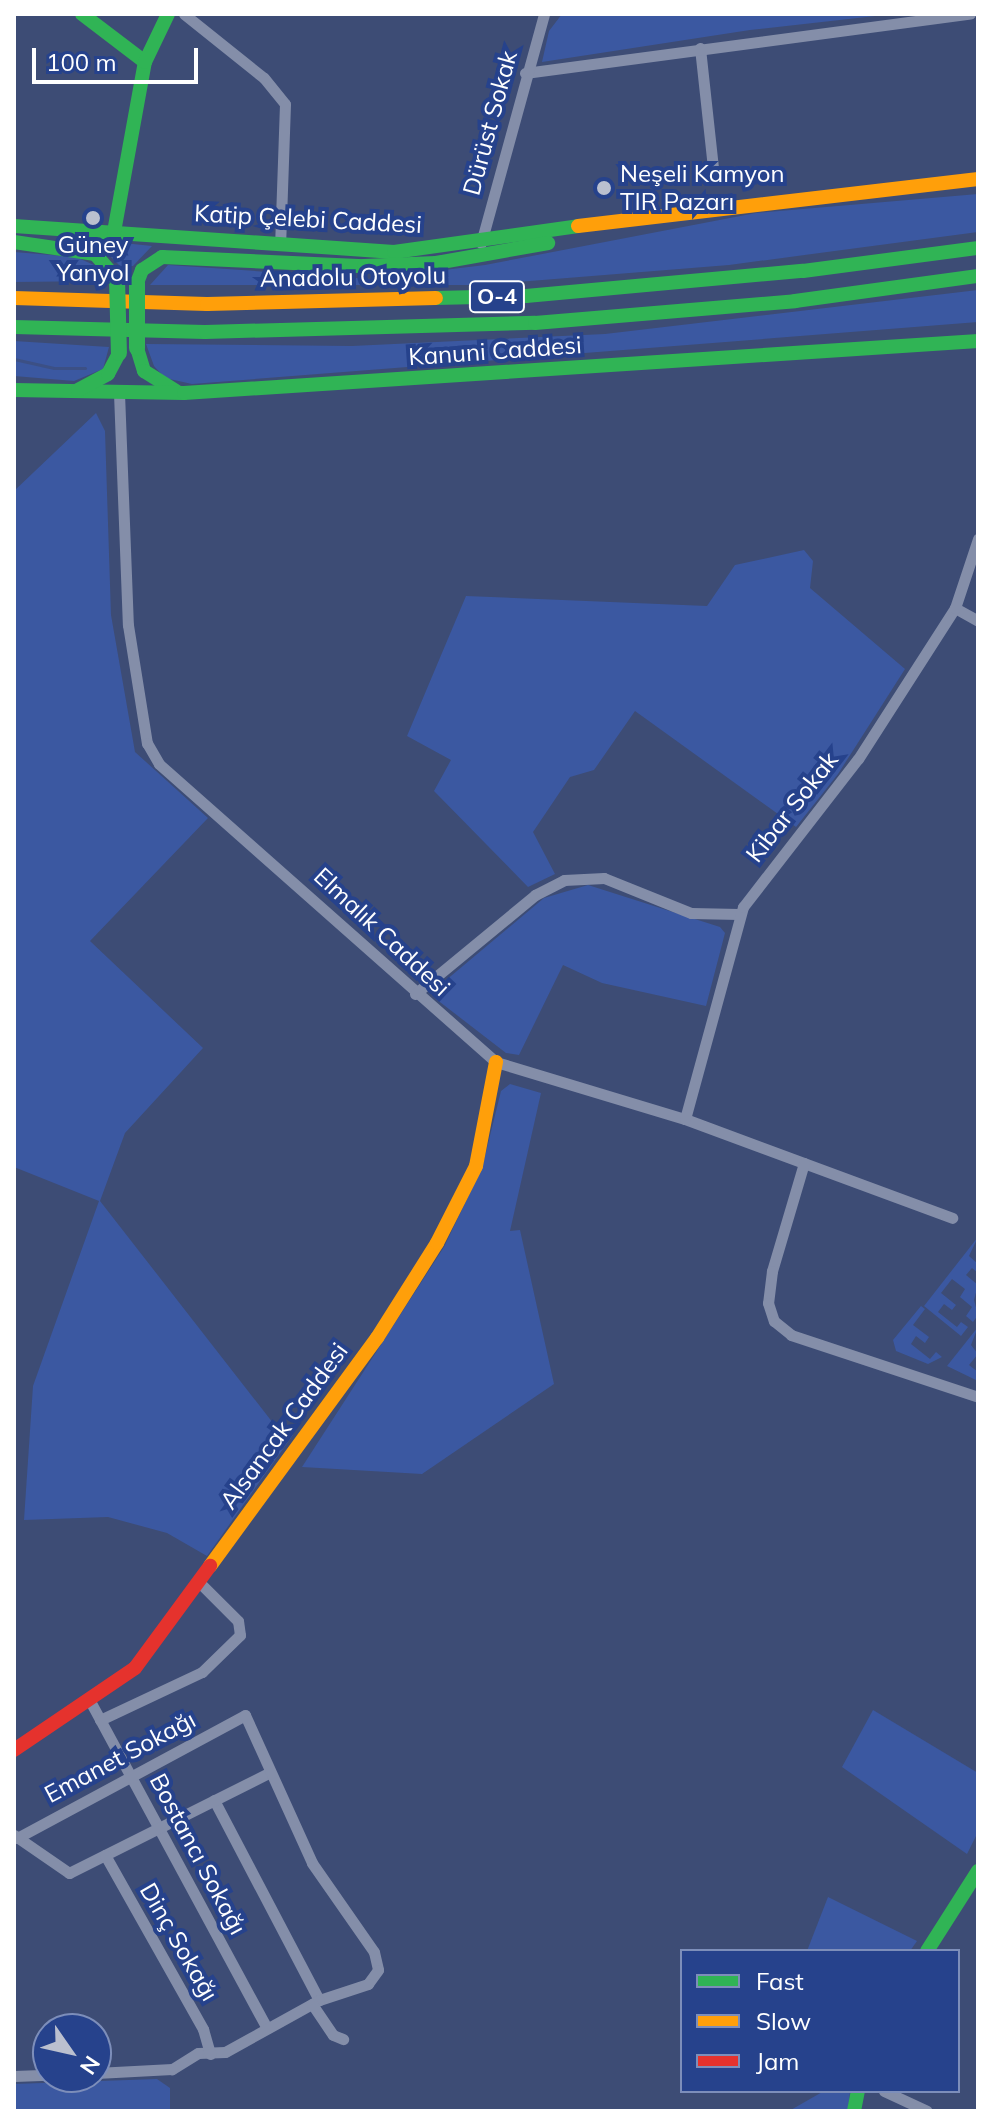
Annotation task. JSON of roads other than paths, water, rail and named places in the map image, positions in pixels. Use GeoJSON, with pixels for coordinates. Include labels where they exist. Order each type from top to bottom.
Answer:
{"type":"FeatureCollection","features":[{"type":"Feature","properties":{"kind":"main road"},"geometry":{"type":"LineString","coordinates":[[82,14],[145,62]]}},
{"type":"Feature","properties":{"kind":"main road"},"geometry":{"type":"LineString","coordinates":[[114,232],[145,62],[168,14]]}},
{"type":"Feature","properties":{"kind":"main road","name":"Katip Çelebi Caddesi"},"geometry":{"type":"LineString","coordinates":[[14,226],[394,252],[481,243],[717,206],[978,179]]}},
{"type":"Feature","properties":{"kind":"main road"},"geometry":{"type":"LineString","coordinates":[[184,393],[144,371],[137,348],[137,283],[142,270],[162,257],[364,266],[436,263],[717,206]]}},
{"type":"Feature","properties":{"kind":"main road"},"geometry":{"type":"LineString","coordinates":[[14,242],[95,254],[117,279],[119,353],[108,374],[69,392]]}},
{"type":"Feature","properties":{"kind":"main road","name":"Anadolu Otoyolu"},"geometry":{"type":"LineString","coordinates":[[14,298],[207,304],[526,296],[773,274],[978,248]]}},
{"type":"Feature","properties":{"kind":"main road","name":"O-4"},"geometry":{"type":"LineString","coordinates":[[14,327],[252,332],[535,323],[795,301],[978,276]]}},
{"type":"Feature","properties":{"kind":"main road","name":"Kanuni Caddesi"},"geometry":{"type":"LineString","coordinates":[[14,390],[184,393],[978,341]]}},
{"type":"Feature","properties":{"kind":"main road","name":"Alsancak Caddesi"},"geometry":{"type":"LineString","coordinates":[[14,1750],[135,1668],[377,1338],[437,1243],[476,1166],[496,1062]]}},
{"type":"Feature","properties":{"kind":"main road"},"geometry":{"type":"LineString","coordinates":[[928,1949],[978,1871]]}},
{"type":"Feature","properties":{"kind":"street"},"geometry":{"type":"LineString","coordinates":[[184,14],[264,78],[285,104],[280,244]]}},
{"type":"Feature","properties":{"kind":"street","name":"Dürüst Sokak"},"geometry":{"type":"LineString","coordinates":[[481,243],[525,73],[544,14]]}},
{"type":"Feature","properties":{"kind":"street"},"geometry":{"type":"LineString","coordinates":[[525,73],[913,18],[970,14]]}},
{"type":"Feature","properties":{"kind":"street"},"geometry":{"type":"LineString","coordinates":[[700,48],[714,176]]}},
{"type":"Feature","properties":{"kind":"street","name":"Elmalık Caddesi"},"geometry":{"type":"LineString","coordinates":[[119,393],[128,625],[152,756],[415,994],[496,1062],[685,1119],[952,1218]]}},
{"type":"Feature","properties":{"kind":"street","name":"Kibar Sokak"},"geometry":{"type":"LineString","coordinates":[[685,1119],[739,914],[858,759],[955,608],[978,539]]}},
{"type":"Feature","properties":{"kind":"street"},"geometry":{"type":"LineString","coordinates":[[955,608],[978,621]]}},
{"type":"Feature","properties":{"kind":"street"},"geometry":{"type":"LineString","coordinates":[[415,994],[535,895],[564,880],[604,878],[691,913],[739,914]]}},
{"type":"Feature","properties":{"kind":"street"},"geometry":{"type":"LineString","coordinates":[[804,1163],[772,1271],[768,1303],[774,1321],[791,1335],[978,1397]]}},
{"type":"Feature","properties":{"kind":"street"},"geometry":{"type":"LineString","coordinates":[[100,1720],[202,1672],[240,1635],[238,1621],[200,1583]]}},
{"type":"Feature","properties":{"kind":"street","name":"Bostancı Sokağı"},"geometry":{"type":"LineString","coordinates":[[90,1701],[267,2028]]}},
{"type":"Feature","properties":{"kind":"street","name":"Emanet Sokağı"},"geometry":{"type":"LineString","coordinates":[[15,1836],[245,1715],[269,1773]]}},
{"type":"Feature","properties":{"kind":"street"},"geometry":{"type":"LineString","coordinates":[[15,1836],[69,1873],[269,1773],[312,1863],[374,1952],[378,1970],[368,1984],[315,2002],[225,2052],[198,2053],[172,2069],[112,2072]]}},
{"type":"Feature","properties":{"kind":"street"},"geometry":{"type":"LineString","coordinates":[[214,1800],[315,2002],[333,2035],[343,2039]]}},
{"type":"Feature","properties":{"kind":"street","name":"Dinç Sokağı"},"geometry":{"type":"LineString","coordinates":[[105,1855],[203,2029],[210,2054]]}},
{"type":"Feature","properties":{"kind":"street"},"geometry":{"type":"LineString","coordinates":[[888,2093],[927,2111]]}},
{"type":"Feature","properties":{"kind":"waterway"},"geometry":{"type":"LineString","coordinates":[[14,359],[54,368],[85,368]]}},
{"type":"Feature","properties":{"kind":"place","name":"Neşeli Kamyon TIR Pazarı"},"geometry":{"type":"Point","coordinates":[604,188]}},
{"type":"Feature","properties":{"kind":"place","name":"Güney Yanyol"},"geometry":{"type":"Point","coordinates":[93,218]}}]}
